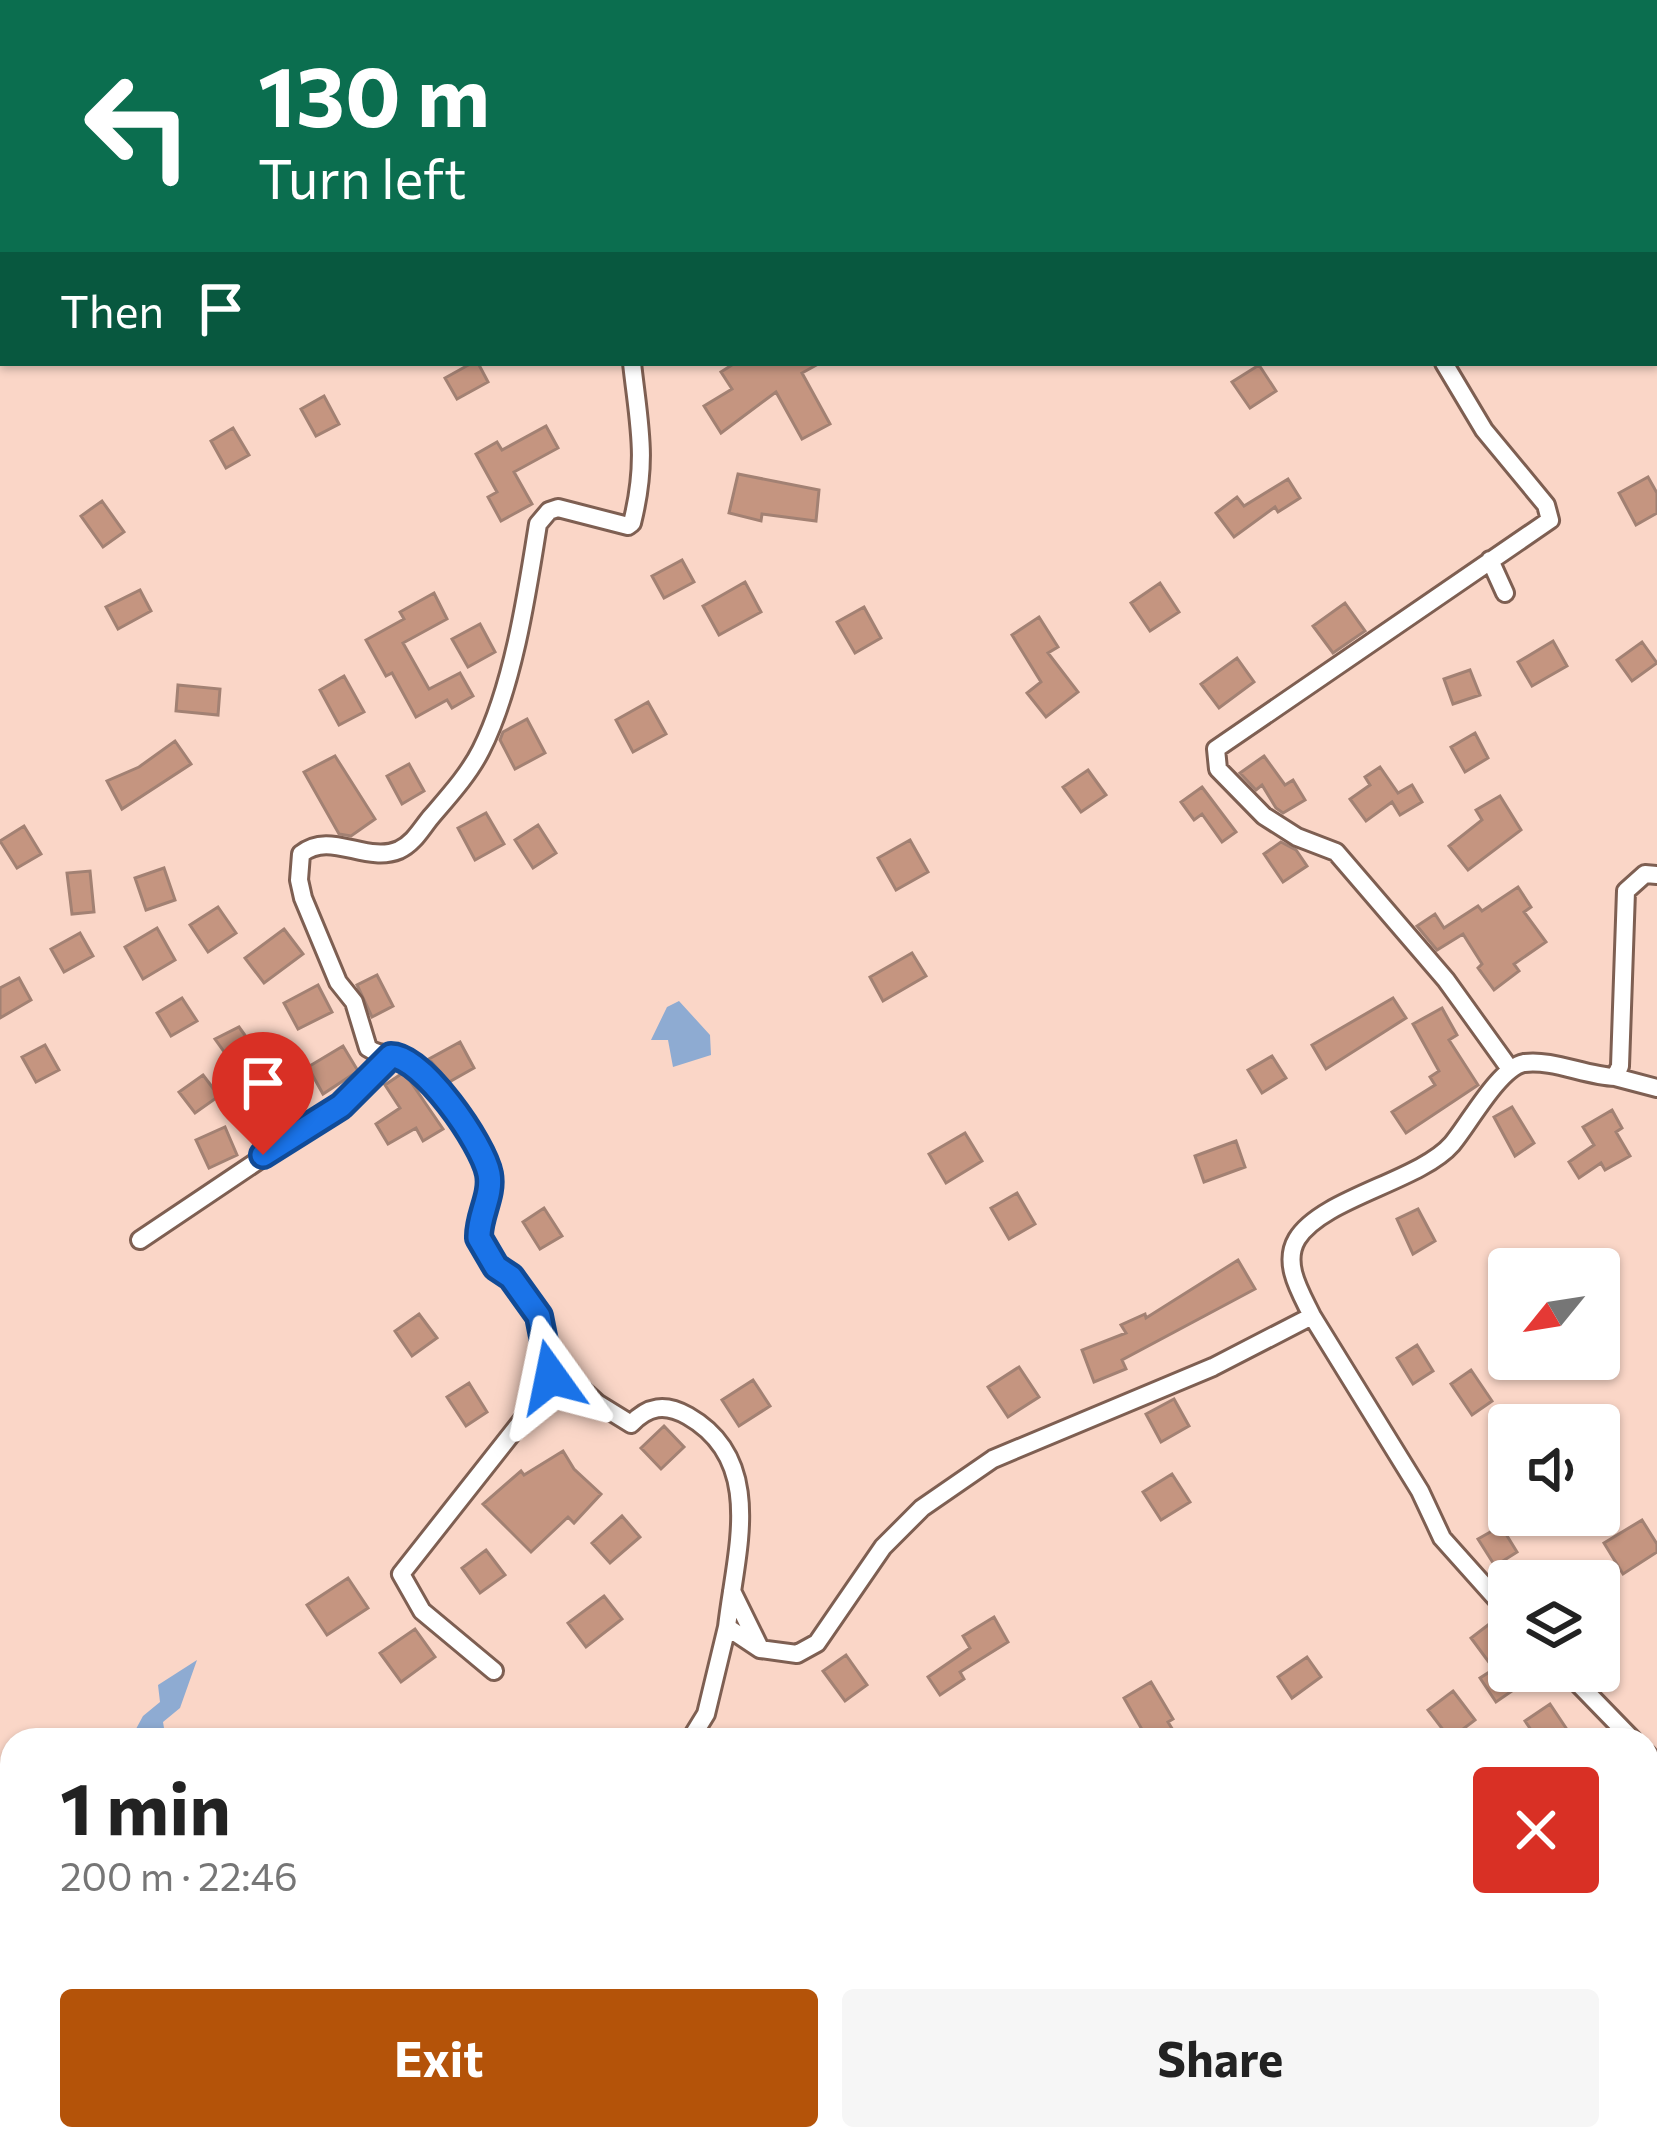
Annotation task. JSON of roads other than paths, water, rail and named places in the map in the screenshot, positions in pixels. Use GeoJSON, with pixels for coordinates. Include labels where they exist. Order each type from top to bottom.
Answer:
{"type":"FeatureCollection","features":[{"type":"Feature","properties":{"kind":"street"},"geometry":{"type":"LineString","coordinates":[[494,1670],[422,1611],[401,1574],[535,1404],[551,1377],[539,1316],[511,1277],[496,1267],[479,1238],[489,1189],[483,1159],[419,1067],[403,1056],[371,1052],[354,1002],[338,982],[303,898],[301,854],[312,845],[334,844],[361,852],[395,852],[412,842],[464,776],[481,750],[508,670],[538,524],[558,508],[628,526],[632,523],[643,482],[643,439],[632,366]]}},
{"type":"Feature","properties":{"kind":"street"},"geometry":{"type":"LineString","coordinates":[[1446,366],[1484,430],[1546,505],[1550,520],[1216,749],[1218,769],[1264,816],[1297,837],[1336,852],[1446,980],[1510,1069]]}},
{"type":"Feature","properties":{"kind":"street"},"geometry":{"type":"LineString","coordinates":[[1490,560],[1505,592]]}},
{"type":"Feature","properties":{"kind":"street"},"geometry":{"type":"LineString","coordinates":[[1615,1077],[1626,891],[1645,874],[1657,874]]}},
{"type":"Feature","properties":{"kind":"street"},"geometry":{"type":"LineString","coordinates":[[140,1240],[341,1106],[391,1056]]}},
{"type":"Feature","properties":{"kind":"street"},"geometry":{"type":"LineString","coordinates":[[1488,1589],[1442,1538],[1420,1491],[1312,1316],[1296,1283],[1291,1256],[1298,1236],[1318,1220],[1396,1177],[1425,1167],[1450,1147],[1510,1069],[1527,1062],[1657,1088]]}},
{"type":"Feature","properties":{"kind":"street"},"geometry":{"type":"LineString","coordinates":[[727,1628],[760,1649],[797,1654],[817,1643],[883,1546],[922,1508],[993,1459],[1213,1367],[1312,1316]]}},
{"type":"Feature","properties":{"kind":"street"},"geometry":{"type":"LineString","coordinates":[[551,1377],[566,1376],[631,1424],[645,1410],[662,1407],[684,1413],[709,1430],[730,1457],[740,1481],[742,1516],[727,1628],[706,1714],[697,1728]]}},
{"type":"Feature","properties":{"kind":"street"},"geometry":{"type":"LineString","coordinates":[[731,1590],[760,1649]]}},
{"type":"Feature","properties":{"kind":"street"},"geometry":{"type":"LineString","coordinates":[[1586,1692],[1621,1728]]}},
{"type":"Feature","properties":{"kind":"water"},"geometry":{"type":"Polygon","coordinates":[[[679,1001],[710,1035],[711,1055],[673,1067],[668,1040],[651,1040],[667,1007],[679,1001]]]}},
{"type":"Feature","properties":{"kind":"water"},"geometry":{"type":"Polygon","coordinates":[[[197,1660],[180,1708],[163,1722],[164,1728],[136,1728],[160,1702],[158,1685],[197,1660]]]}}]}
